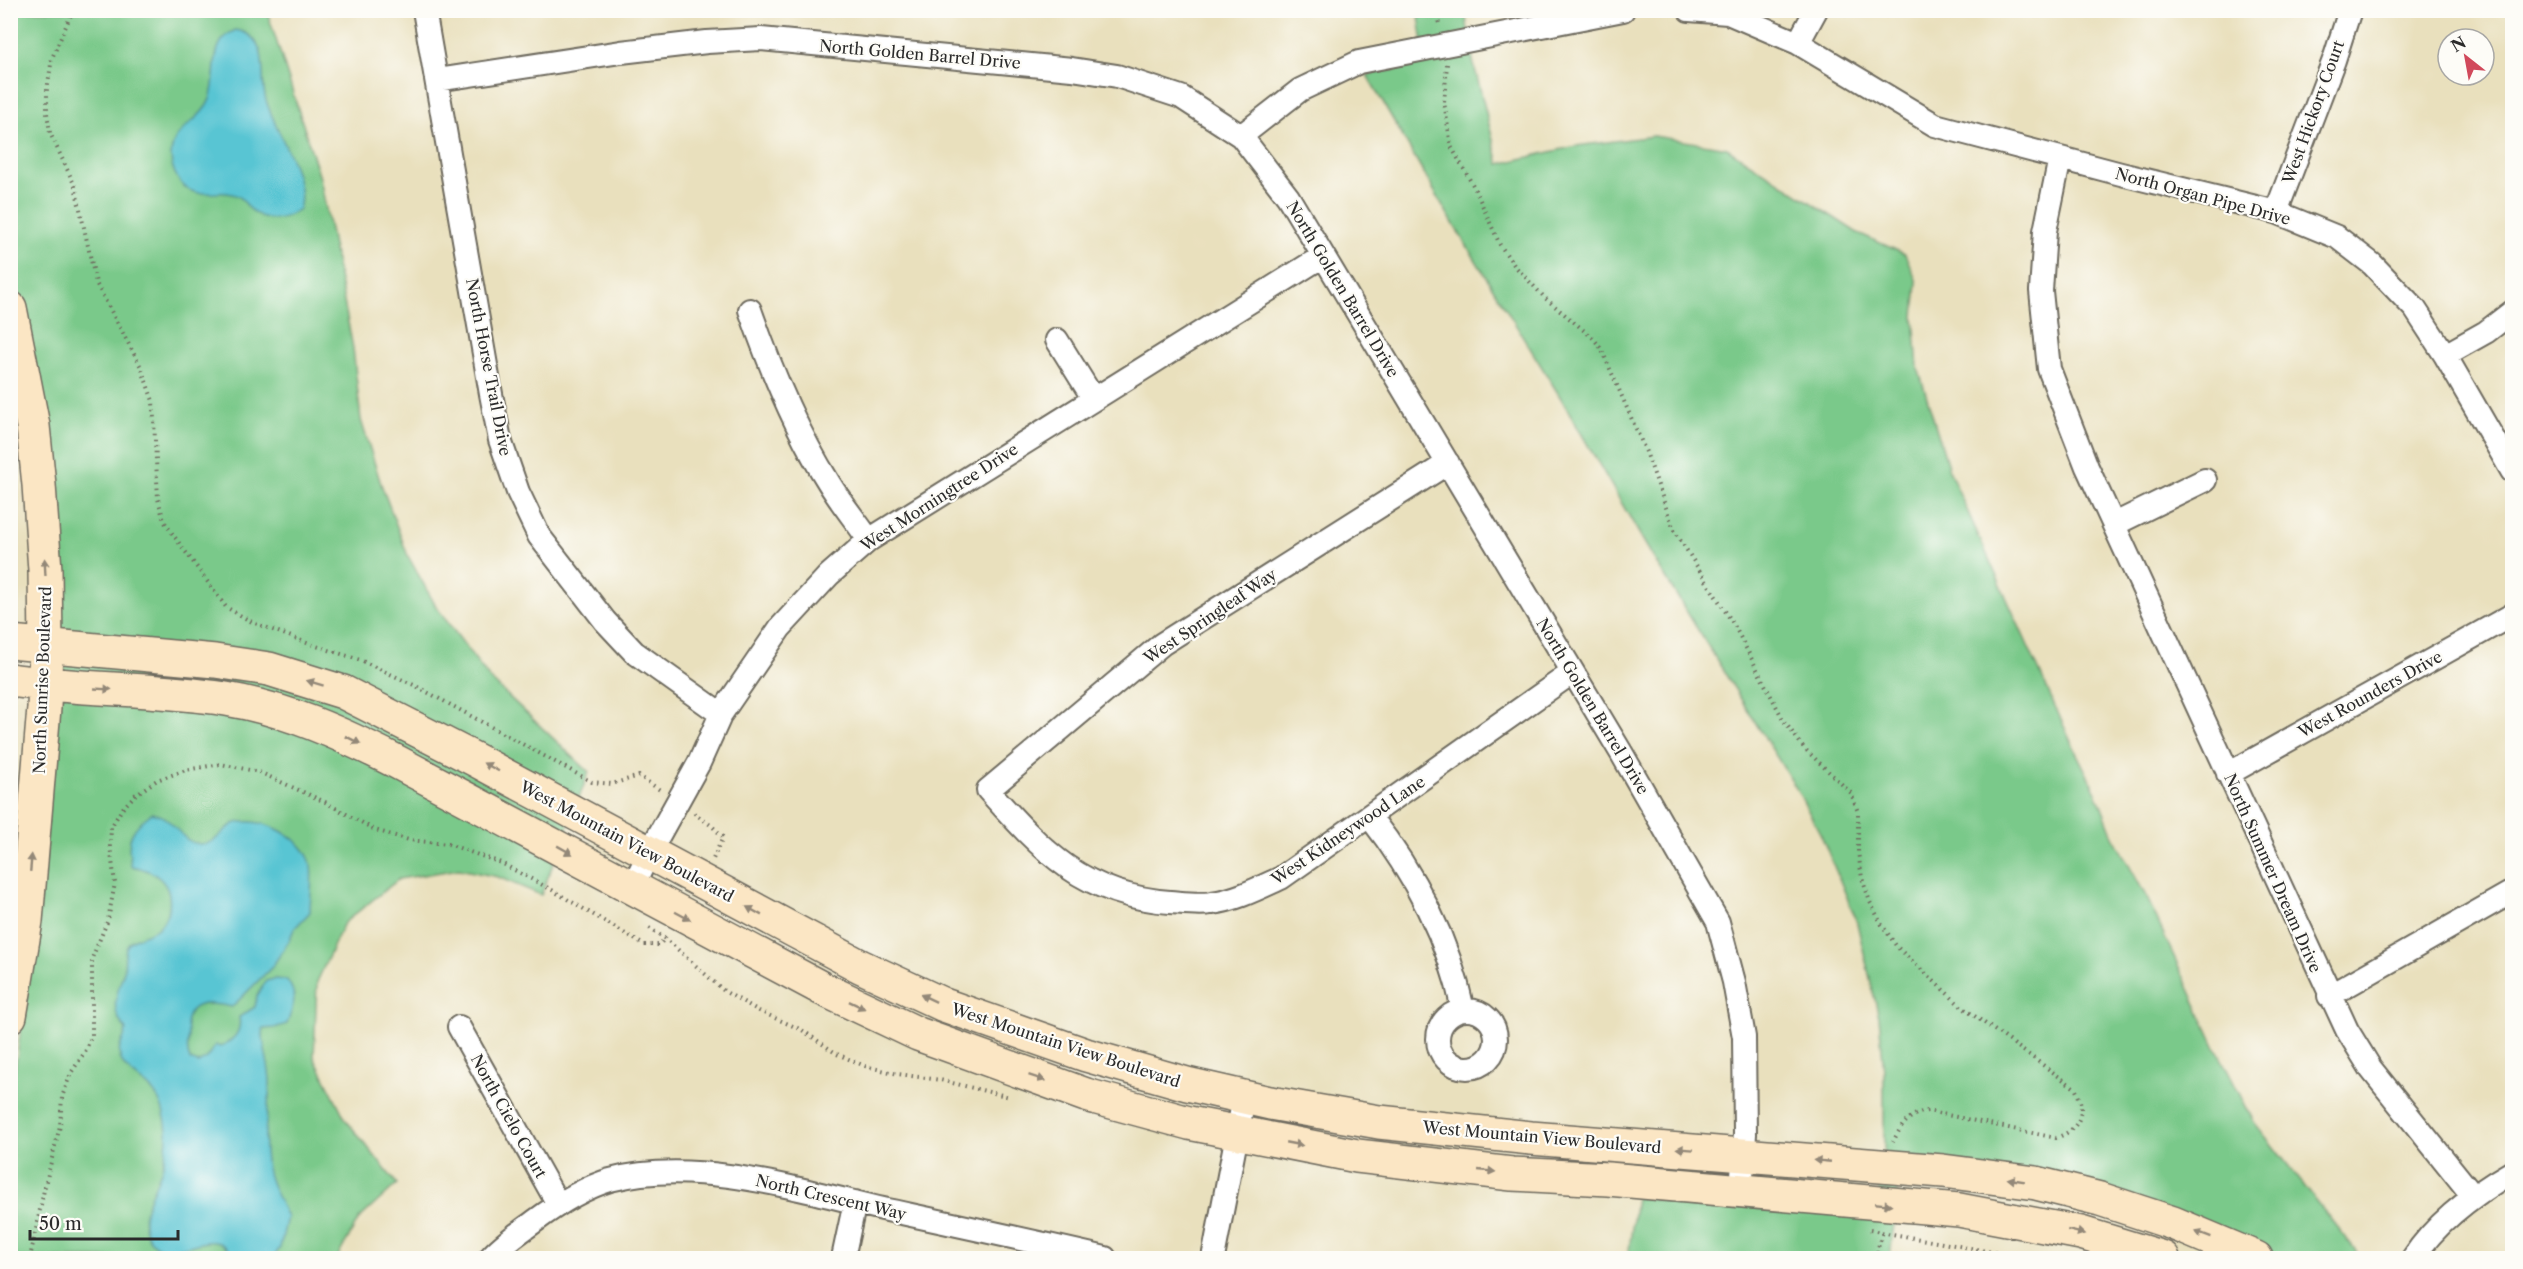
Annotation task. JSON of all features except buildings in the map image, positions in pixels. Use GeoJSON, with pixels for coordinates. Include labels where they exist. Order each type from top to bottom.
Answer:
{"type":"FeatureCollection","features":[{"type":"Feature","properties":{"kind":"street","name":"North Horse Trail Drive"},"geometry":{"type":"LineString","coordinates":[[424,10],[491,394],[500,440],[518,492],[539,536],[605,621],[634,652],[721,714]]}},
{"type":"Feature","properties":{"kind":"street"},"geometry":{"type":"LineString","coordinates":[[1241,136],[1300,90],[1359,63],[1623,10]]}},
{"type":"Feature","properties":{"kind":"street","name":"North Organ Pipe Drive"},"geometry":{"type":"LineString","coordinates":[[1689,10],[1728,13],[1798,43],[1935,125],[2276,212],[2337,237],[2372,264],[2415,309],[2445,355],[2512,471]]}},
{"type":"Feature","properties":{"kind":"street"},"geometry":{"type":"LineString","coordinates":[[1798,43],[1816,10]]}},
{"type":"Feature","properties":{"kind":"street","name":"West Hickory Court"},"geometry":{"type":"LineString","coordinates":[[2276,212],[2334,60],[2350,10]]}},
{"type":"Feature","properties":{"kind":"street","name":"North Golden Barrel Drive"},"geometry":{"type":"LineString","coordinates":[[437,80],[621,52],[707,42],[761,39],[1072,69],[1117,76],[1181,97],[1241,136],[1288,197],[1670,835],[1718,922],[1734,982],[1744,1037],[1741,1191]]}},
{"type":"Feature","properties":{"kind":"street","name":"North Summer Dream Drive"},"geometry":{"type":"LineString","coordinates":[[2060,158],[2046,231],[2041,291],[2049,369],[2087,467],[2329,996],[2371,1069],[2473,1196]]}},
{"type":"Feature","properties":{"kind":"street","name":"West Morningtree Drive"},"geometry":{"type":"LineString","coordinates":[[632,888],[699,763],[721,714],[780,628],[829,575],[869,540],[1323,256]]}},
{"type":"Feature","properties":{"kind":"street","name":"North Sunrise Boulevard"},"geometry":{"type":"LineString","coordinates":[[10,308],[33,426],[45,570],[46,646],[23,953],[10,1016]]}},
{"type":"Feature","properties":{"kind":"street"},"geometry":{"type":"LineString","coordinates":[[750,310],[767,358],[794,418],[829,484],[869,540]]}},
{"type":"Feature","properties":{"kind":"street"},"geometry":{"type":"LineString","coordinates":[[2445,355],[2486,332],[2512,312]]}},
{"type":"Feature","properties":{"kind":"street"},"geometry":{"type":"LineString","coordinates":[[1057,340],[1093,398]]}},
{"type":"Feature","properties":{"kind":"street","name":"West Springleaf Way"},"geometry":{"type":"LineString","coordinates":[[988,790],[1162,645],[1448,463]]}},
{"type":"Feature","properties":{"kind":"street"},"geometry":{"type":"LineString","coordinates":[[2115,524],[2205,480]]}},
{"type":"Feature","properties":{"kind":"street","name":"West Rounders Drive"},"geometry":{"type":"LineString","coordinates":[[2228,774],[2512,615]]}},
{"type":"Feature","properties":{"kind":"street","name":"West Mountain View Boulevard"},"geometry":{"type":"LineString","coordinates":[[10,642],[215,661],[269,669],[343,692],[476,760],[860,966],[944,1005],[1086,1055],[1244,1098],[1379,1122],[1531,1138],[1943,1170],[2036,1183],[2100,1199],[2173,1223],[2256,1258]]}},
{"type":"Feature","properties":{"kind":"street","name":"West Kidneywood Lane"},"geometry":{"type":"LineString","coordinates":[[988,790],[1033,840],[1060,863],[1093,884],[1148,901],[1212,903],[1245,895],[1281,878],[1573,672]]}},
{"type":"Feature","properties":{"kind":"street"},"geometry":{"type":"LineString","coordinates":[[10,680],[44,685],[227,699],[305,719],[338,732],[397,762],[823,989],[918,1034],[1086,1095],[1189,1123],[1405,1163],[1959,1210],[2081,1233],[2163,1258]]}},
{"type":"Feature","properties":{"kind":"street"},"geometry":{"type":"LineString","coordinates":[[1370,817],[1404,864],[1438,931],[1458,985],[1463,1010]]}},
{"type":"Feature","properties":{"kind":"street"},"geometry":{"type":"LineString","coordinates":[[2329,996],[2512,892]]}},
{"type":"Feature","properties":{"kind":"street","name":"North Cielo Court"},"geometry":{"type":"LineString","coordinates":[[459,1027],[558,1204]]}},
{"type":"Feature","properties":{"kind":"street"},"geometry":{"type":"LineString","coordinates":[[1212,1258],[1244,1098]]}},
{"type":"Feature","properties":{"kind":"street"},"geometry":{"type":"LineString","coordinates":[[2413,1258],[2442,1223],[2473,1196],[2512,1172]]}},
{"type":"Feature","properties":{"kind":"street","name":"North Crescent Way"},"geometry":{"type":"LineString","coordinates":[[489,1258],[500,1246],[558,1204],[609,1181],[634,1175],[664,1174],[747,1178],[1105,1258]]}},
{"type":"Feature","properties":{"kind":"street"},"geometry":{"type":"LineString","coordinates":[[843,1258],[855,1202]]}},
{"type":"Feature","properties":{"kind":"path"},"geometry":{"type":"LineString","coordinates":[[1435,10],[1448,69],[1445,118],[1450,146],[1475,189],[1500,245],[1514,265],[1545,298],[1593,338],[1601,348],[1646,452],[1674,530],[1734,625],[1784,721],[1804,748],[1851,793],[1858,812],[1858,852],[1862,878],[1870,902],[1882,925],[1897,947],[1938,986],[1962,1007],[2075,1088],[2080,1099],[2082,1112],[2076,1126],[2065,1135],[2056,1138],[1928,1111],[1919,1112],[1905,1122],[1896,1137],[1891,1152]]}},
{"type":"Feature","properties":{"kind":"path"},"geometry":{"type":"LineString","coordinates":[[1875,1258],[1884,1224]]}},
{"type":"Feature","properties":{"kind":"green space"},"geometry":{"type":"Polygon","coordinates":[[[10,11],[267,11],[320,178],[353,348],[361,420],[381,484],[408,556],[437,608],[489,678],[589,772],[541,895],[498,877],[459,869],[399,879],[344,923],[317,982],[314,1057],[346,1120],[397,1184],[359,1219],[337,1258],[11,1258],[11,1099],[21,1027],[42,415],[11,250],[10,11]]]}},
{"type":"Feature","properties":{"kind":"green space"},"geometry":{"type":"Polygon","coordinates":[[[1418,11],[1465,11],[1473,61],[1499,164],[1576,146],[1654,136],[1727,148],[1856,232],[1905,254],[1917,282],[1914,317],[1918,368],[1949,470],[2072,744],[2096,792],[2113,836],[2148,900],[2217,1050],[2254,1122],[2361,1258],[2283,1258],[2263,1247],[1902,1156],[1890,1258],[1628,1258],[1636,1197],[1875,1217],[1884,1154],[1884,1072],[1879,1017],[1856,919],[1821,835],[1796,788],[1651,554],[1559,395],[1454,225],[1367,75],[1426,63],[1418,11]]]}},
{"type":"Feature","properties":{"kind":"water"},"geometry":{"type":"Polygon","coordinates":[[[236,30],[251,37],[260,50],[266,100],[290,155],[299,184],[301,197],[299,209],[281,218],[268,218],[256,214],[234,194],[192,191],[178,179],[173,167],[171,154],[173,144],[181,132],[207,106],[213,90],[217,50],[227,35],[236,30]]]}},
{"type":"Feature","properties":{"kind":"water"},"geometry":{"type":"Polygon","coordinates":[[[152,813],[164,817],[185,838],[201,844],[212,842],[236,823],[258,823],[270,826],[292,838],[301,846],[311,865],[310,912],[294,929],[272,967],[232,1007],[213,1004],[200,1005],[190,1012],[187,1021],[187,1050],[190,1060],[198,1063],[207,1058],[215,1045],[220,1047],[229,1042],[238,1032],[239,1017],[255,1007],[257,996],[266,981],[287,980],[293,991],[294,1002],[287,1024],[263,1029],[270,1083],[265,1132],[267,1169],[287,1217],[280,1248],[273,1258],[236,1258],[222,1244],[210,1242],[165,1249],[150,1240],[146,1232],[145,1214],[164,1162],[167,1131],[162,1108],[155,1093],[121,1060],[120,1047],[126,1030],[117,1016],[116,1003],[127,946],[132,940],[158,928],[164,921],[169,908],[168,891],[165,884],[154,874],[131,866],[129,849],[131,835],[139,824],[152,813]]]}}]}
